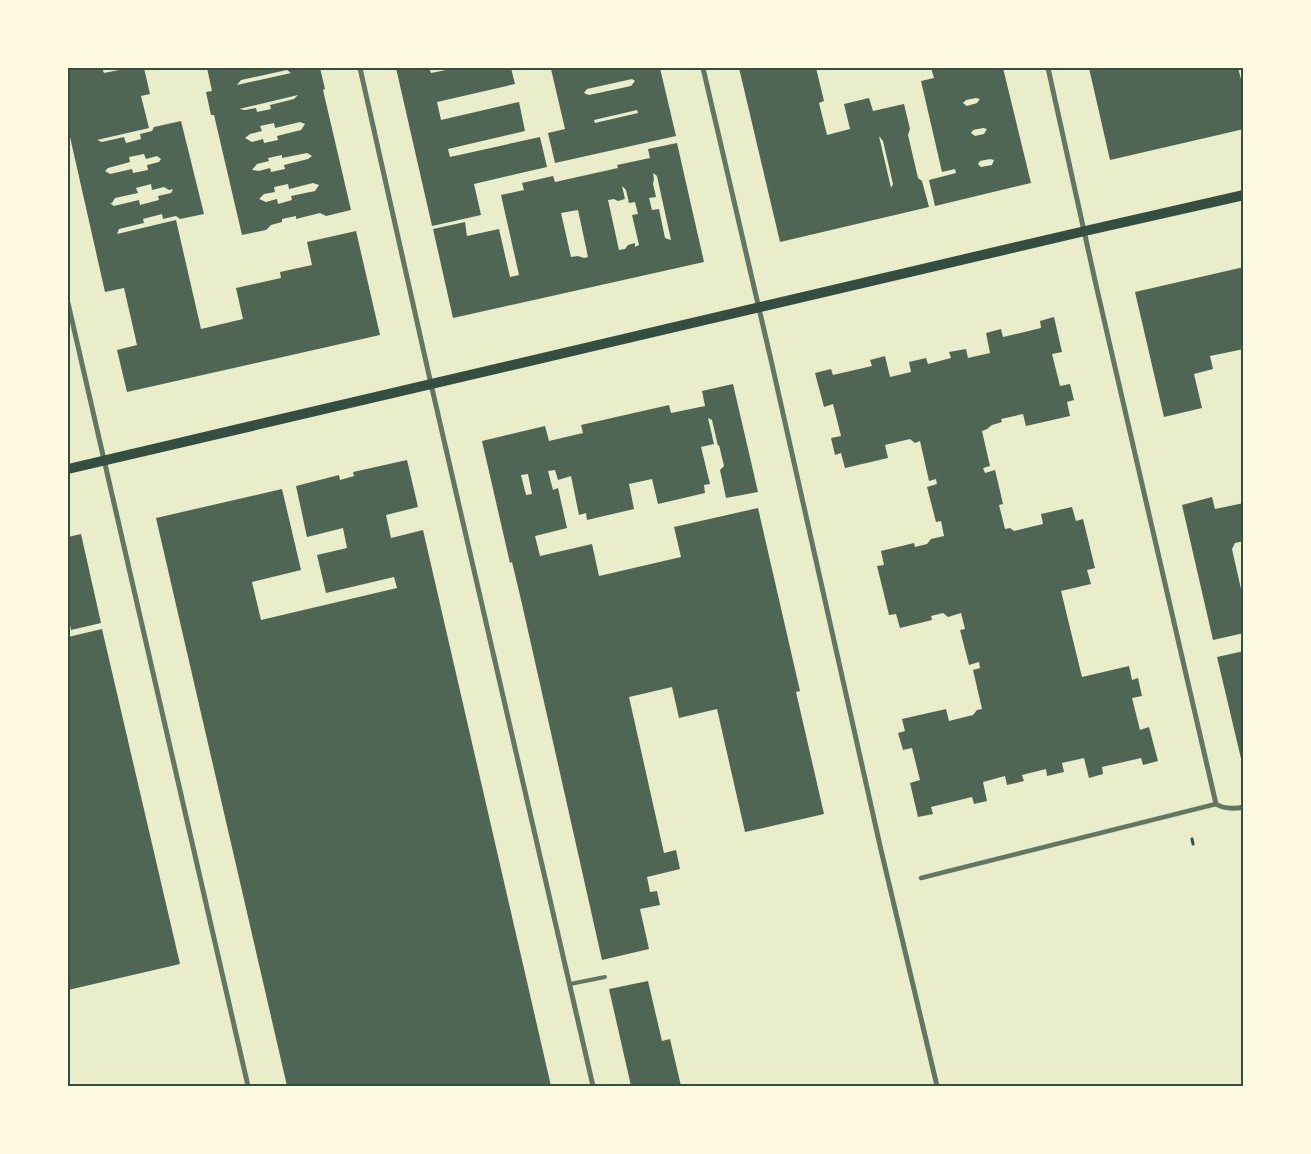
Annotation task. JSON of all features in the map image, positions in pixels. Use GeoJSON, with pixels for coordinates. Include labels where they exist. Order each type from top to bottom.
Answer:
{"type":"FeatureCollection","features":[{"type":"Feature","properties":{"kind":"main road"},"geometry":{"type":"LineString","coordinates":[[68,469],[1244,195]]}},
{"type":"Feature","properties":{"kind":"street"},"geometry":{"type":"LineString","coordinates":[[360,68],[593,1086]]}},
{"type":"Feature","properties":{"kind":"street"},"geometry":{"type":"LineString","coordinates":[[703,68],[759,307],[881,850],[937,1086]]}},
{"type":"Feature","properties":{"kind":"street"},"geometry":{"type":"LineString","coordinates":[[1048,68],[1216,804]]}},
{"type":"Feature","properties":{"kind":"street"},"geometry":{"type":"LineString","coordinates":[[68,303],[248,1086]]}},
{"type":"Feature","properties":{"kind":"street"},"geometry":{"type":"LineString","coordinates":[[921,878],[1216,804],[1221,807],[1244,807]]}},
{"type":"Feature","properties":{"kind":"lane"},"geometry":{"type":"LineString","coordinates":[[570,984],[605,977]]}},
{"type":"Feature","properties":{"kind":"path"},"geometry":{"type":"LineString","coordinates":[[1192,839],[1193,844]]}},
{"type":"Feature","properties":{"kind":"building"},"geometry":{"type":"Polygon","coordinates":[[[68,68],[102,68],[104,73],[129,68],[144,68],[150,94],[141,96],[149,128],[97,140],[102,142],[124,137],[126,143],[141,139],[140,134],[152,131],[154,127],[181,121],[204,214],[180,219],[176,216],[163,219],[162,214],[143,219],[144,223],[119,229],[117,234],[176,220],[201,329],[243,319],[236,288],[281,278],[280,272],[312,265],[307,242],[356,231],[380,335],[127,392],[117,350],[137,345],[124,288],[105,292],[68,128],[68,68]],[[144,154],[129,157],[130,162],[108,168],[105,171],[110,174],[132,169],[133,173],[148,170],[147,165],[159,162],[161,159],[157,156],[146,159],[144,154]],[[151,184],[136,188],[138,193],[115,198],[110,203],[114,206],[139,200],[140,205],[159,200],[158,196],[171,193],[173,189],[169,190],[164,187],[152,190],[151,184]]]}},
{"type":"Feature","properties":{"kind":"building"},"geometry":{"type":"Polygon","coordinates":[[[207,68],[320,68],[325,89],[323,90],[351,210],[326,216],[320,213],[296,219],[296,216],[282,219],[282,222],[271,225],[266,230],[242,235],[214,115],[211,115],[206,92],[212,91],[207,68]],[[287,70],[241,80],[237,85],[291,73],[287,70]],[[298,95],[239,109],[256,108],[257,112],[271,109],[270,105],[294,99],[298,95]],[[300,122],[275,128],[274,123],[260,126],[262,131],[250,134],[245,138],[252,142],[263,139],[264,143],[278,140],[277,136],[301,130],[305,124],[300,122]],[[307,153],[282,158],[282,155],[268,158],[269,161],[257,164],[252,170],[259,171],[270,168],[271,172],[285,169],[284,165],[308,159],[312,156],[307,153]],[[313,183],[289,189],[288,184],[274,187],[275,192],[264,194],[259,199],[266,202],[277,199],[278,204],[292,200],[291,196],[315,191],[319,185],[313,183]]]}},
{"type":"Feature","properties":{"kind":"building"},"geometry":{"type":"Polygon","coordinates":[[[396,68],[429,68],[431,73],[456,68],[511,68],[515,84],[437,102],[441,120],[519,102],[525,131],[448,149],[450,157],[540,137],[547,167],[474,184],[481,215],[432,226],[396,68]]]}},
{"type":"Feature","properties":{"kind":"building"},"geometry":{"type":"Polygon","coordinates":[[[660,68],[676,136],[555,163],[548,133],[565,129],[551,69],[660,68]],[[632,79],[587,89],[584,93],[589,95],[631,86],[635,81],[632,79]],[[637,110],[594,120],[595,123],[638,113],[637,110]]]}},
{"type":"Feature","properties":{"kind":"building"},"geometry":{"type":"Polygon","coordinates":[[[739,68],[816,68],[824,101],[819,103],[827,135],[850,129],[844,104],[869,98],[873,111],[904,104],[910,129],[908,135],[918,178],[922,181],[929,207],[780,242],[739,68]],[[879,136],[891,188],[893,184],[883,141],[879,136]]]}},
{"type":"Feature","properties":{"kind":"building"},"geometry":{"type":"Polygon","coordinates":[[[931,68],[1003,68],[1031,183],[935,206],[929,180],[956,173],[955,169],[942,172],[921,81],[934,78],[931,68]],[[980,99],[966,100],[963,103],[967,106],[977,103],[980,99]],[[983,128],[973,130],[971,133],[975,136],[984,134],[987,129],[983,128]],[[990,159],[980,161],[978,164],[981,167],[992,165],[994,160],[990,159]]]}},
{"type":"Feature","properties":{"kind":"building"},"geometry":{"type":"Polygon","coordinates":[[[1089,68],[1238,68],[1244,90],[1244,129],[1110,160],[1089,68]]]}},
{"type":"Feature","properties":{"kind":"building"},"geometry":{"type":"Polygon","coordinates":[[[677,143],[704,262],[453,318],[433,229],[465,222],[467,236],[499,229],[510,277],[519,275],[501,195],[524,190],[522,183],[553,176],[555,182],[618,168],[617,165],[650,158],[648,149],[677,143]],[[653,173],[656,197],[649,198],[652,210],[659,209],[665,238],[671,240],[657,176],[653,173]],[[622,186],[625,199],[618,201],[614,199],[608,200],[619,250],[635,243],[635,247],[639,245],[632,215],[638,214],[635,202],[629,203],[626,190],[622,186]],[[578,210],[561,213],[571,257],[588,257],[578,210]]]}},
{"type":"Feature","properties":{"kind":"building"},"geometry":{"type":"Polygon","coordinates":[[[1244,267],[1244,349],[1210,356],[1213,369],[1194,374],[1202,408],[1164,417],[1135,292],[1244,267]]]}},
{"type":"Feature","properties":{"kind":"building"},"geometry":{"type":"Polygon","coordinates":[[[1054,317],[1062,352],[1052,354],[1060,386],[1070,384],[1074,400],[1067,402],[1070,416],[1026,426],[1023,414],[1001,419],[1002,422],[982,431],[990,466],[983,468],[985,473],[995,470],[1003,504],[999,505],[1005,529],[1010,528],[1014,531],[1043,524],[1041,514],[1072,507],[1076,521],[1083,519],[1095,568],[1087,570],[1091,584],[1061,591],[1082,677],[1129,666],[1132,680],[1138,678],[1142,696],[1132,698],[1140,730],[1149,727],[1158,761],[1143,765],[1141,758],[1102,767],[1103,774],[1089,778],[1084,758],[1062,763],[1064,772],[1047,776],[1046,769],[1022,775],[1024,781],[1007,785],[1005,776],[983,782],[987,801],[974,804],[972,797],[931,807],[933,814],[918,817],[910,783],[920,780],[912,748],[903,750],[898,733],[905,731],[902,719],[946,709],[949,721],[973,715],[977,710],[982,709],[973,670],[980,668],[979,662],[969,665],[960,630],[965,629],[961,613],[948,617],[943,613],[931,616],[932,620],[900,628],[896,614],[889,615],[877,566],[884,565],[881,551],[914,543],[915,547],[927,544],[931,539],[944,536],[941,521],[936,522],[927,487],[937,484],[936,479],[929,481],[920,441],[915,443],[910,439],[885,445],[888,458],[845,468],[841,453],[835,455],[831,438],[841,436],[833,404],[824,407],[815,373],[831,369],[833,375],[872,366],[870,360],[885,356],[890,377],[911,372],[909,362],[926,358],[928,364],[951,358],[949,352],[966,349],[968,358],[990,353],[986,333],[1001,329],[1003,337],[1041,328],[1040,321],[1054,317]]]}},
{"type":"Feature","properties":{"kind":"building"},"geometry":{"type":"Polygon","coordinates":[[[733,384],[758,492],[726,498],[720,470],[724,466],[712,420],[708,418],[714,444],[701,447],[710,484],[704,485],[705,493],[658,504],[652,479],[629,484],[634,509],[587,520],[586,513],[579,515],[571,476],[558,480],[555,470],[548,471],[553,490],[558,488],[567,528],[535,536],[540,556],[592,544],[599,576],[681,557],[674,527],[758,508],[800,691],[796,692],[824,814],[745,832],[717,709],[679,718],[672,687],[629,697],[664,853],[676,850],[680,869],[647,877],[650,892],[657,891],[660,905],[640,909],[649,949],[602,960],[522,604],[512,562],[510,563],[482,441],[545,426],[549,441],[583,433],[581,425],[669,405],[671,413],[705,406],[702,391],[733,384]],[[528,474],[521,475],[526,495],[532,494],[528,474]]]}},
{"type":"Feature","properties":{"kind":"building"},"geometry":{"type":"Polygon","coordinates":[[[407,460],[418,507],[386,515],[391,538],[423,530],[551,1086],[287,1086],[156,518],[282,489],[301,570],[252,582],[261,620],[397,588],[394,577],[326,593],[317,555],[347,548],[343,528],[307,537],[296,486],[339,475],[340,480],[354,476],[353,472],[407,460]]]}},
{"type":"Feature","properties":{"kind":"building"},"geometry":{"type":"Polygon","coordinates":[[[1212,497],[1215,509],[1244,503],[1244,541],[1235,543],[1232,549],[1241,589],[1244,591],[1244,633],[1213,640],[1182,505],[1212,497]]]}},
{"type":"Feature","properties":{"kind":"building"},"geometry":{"type":"Polygon","coordinates":[[[81,534],[101,623],[71,630],[68,615],[68,537],[81,534]]]}},
{"type":"Feature","properties":{"kind":"building"},"geometry":{"type":"Polygon","coordinates":[[[102,629],[180,964],[68,990],[68,637],[102,629]]]}},
{"type":"Feature","properties":{"kind":"building"},"geometry":{"type":"Polygon","coordinates":[[[1244,651],[1244,767],[1243,767],[1217,657],[1244,651]]]}},
{"type":"Feature","properties":{"kind":"building"},"geometry":{"type":"Polygon","coordinates":[[[648,981],[662,1041],[670,1039],[681,1086],[631,1086],[609,989],[648,981]]]}}]}
